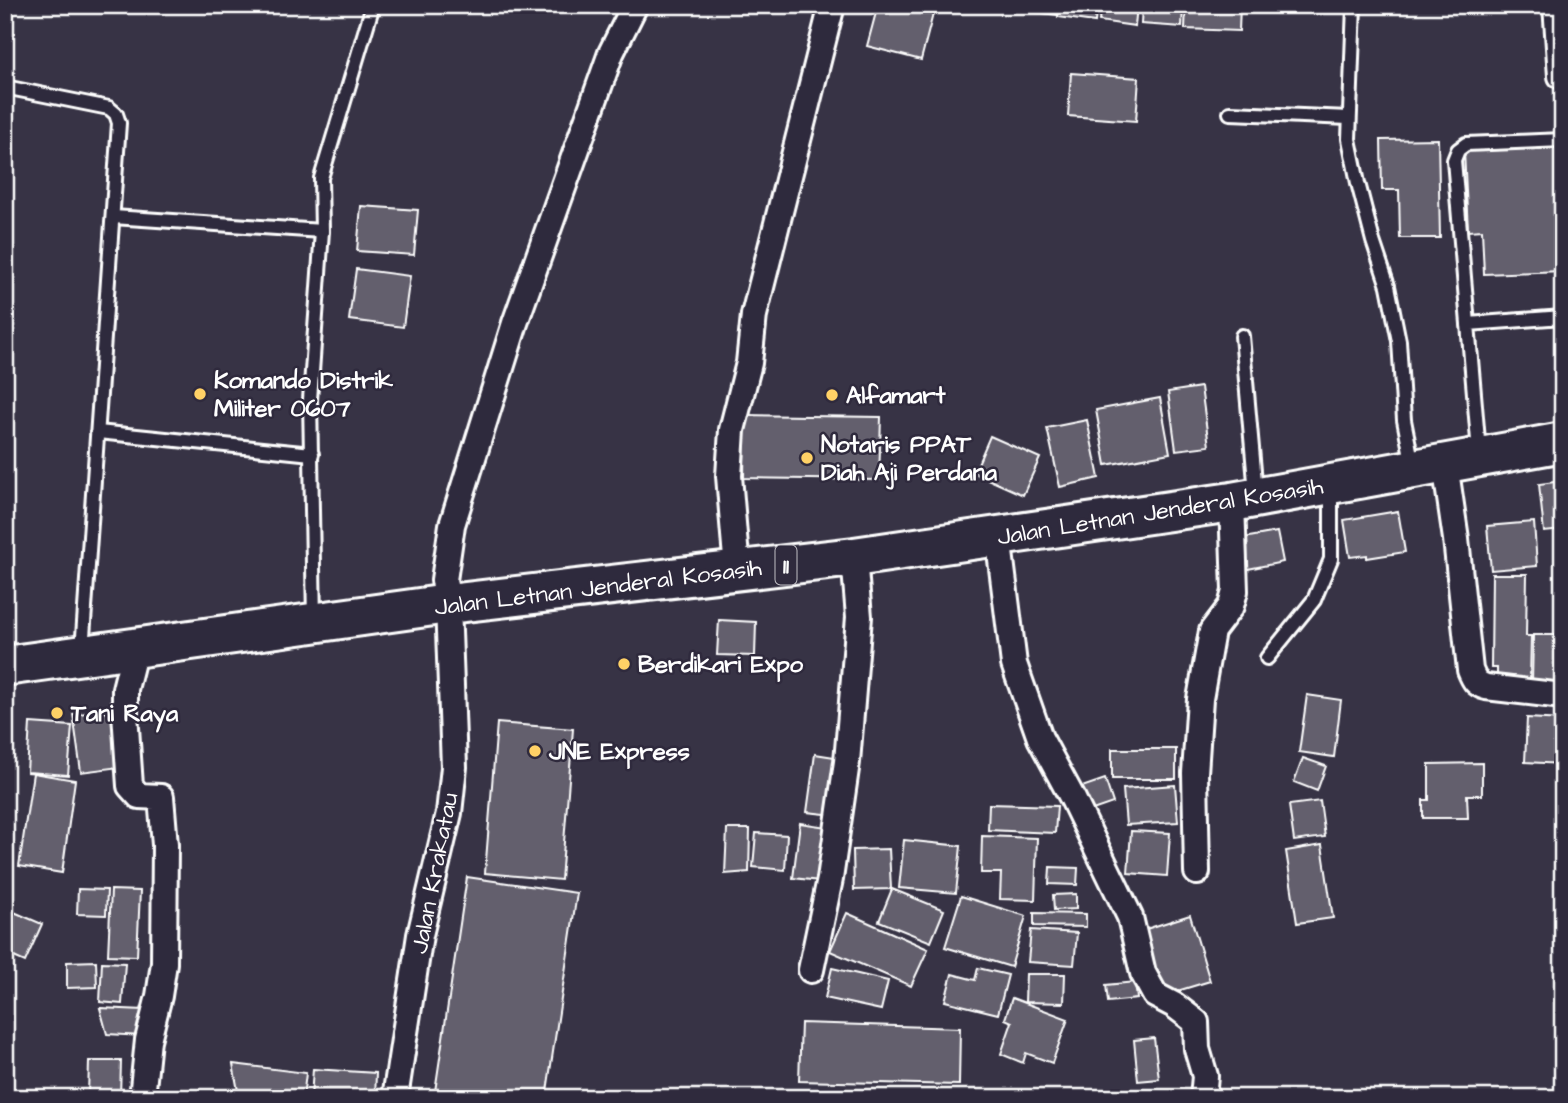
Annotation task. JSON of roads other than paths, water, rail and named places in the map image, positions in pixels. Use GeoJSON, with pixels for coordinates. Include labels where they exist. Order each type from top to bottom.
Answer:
{"type":"FeatureCollection","features":[{"type":"Feature","properties":{"kind":"highway","name":"Jalan Letnan Jenderal Kosasih"},"geometry":{"type":"LineString","coordinates":[[5,666],[448,604],[855,557],[1244,500],[1563,442]]}},
{"type":"Feature","properties":{"kind":"street","name":"Jalan Krakatau"},"geometry":{"type":"LineString","coordinates":[[395,1098],[420,935],[449,814],[454,767],[448,604],[444,580],[452,525],[511,336],[611,53],[635,5]]}},
{"type":"Feature","properties":{"kind":"street"},"geometry":{"type":"LineString","coordinates":[[737,570],[729,476],[732,430],[749,363],[754,315],[832,5]]}},
{"type":"Feature","properties":{"kind":"street"},"geometry":{"type":"LineString","coordinates":[[1556,5],[1561,76]]}},
{"type":"Feature","properties":{"kind":"street"},"geometry":{"type":"LineString","coordinates":[[1446,463],[1470,670],[1474,680],[1486,687],[1563,696]]}},
{"type":"Feature","properties":{"kind":"street"},"geometry":{"type":"LineString","coordinates":[[1196,872],[1195,773],[1199,706],[1212,631],[1231,606],[1236,591],[1244,500]]}},
{"type":"Feature","properties":{"kind":"street"},"geometry":{"type":"LineString","coordinates":[[998,536],[1014,664],[1040,738],[1130,917],[1143,973],[1155,995],[1196,1022],[1196,1049],[1205,1076],[1203,1098]]}},
{"type":"Feature","properties":{"kind":"street"},"geometry":{"type":"LineString","coordinates":[[811,970],[830,879],[847,762],[859,617],[855,557]]}},
{"type":"Feature","properties":{"kind":"street"},"geometry":{"type":"LineString","coordinates":[[135,649],[125,689],[130,786],[139,796],[161,797],[165,845],[164,963],[148,1040],[142,1098]]}},
{"type":"Feature","properties":{"kind":"lane"},"geometry":{"type":"LineString","coordinates":[[314,622],[310,400],[322,231],[321,178],[373,5]]}},
{"type":"Feature","properties":{"kind":"lane"},"geometry":{"type":"LineString","coordinates":[[1354,5],[1349,139],[1373,241],[1388,286],[1399,341],[1404,419],[1446,463]]}},
{"type":"Feature","properties":{"kind":"lane"},"geometry":{"type":"LineString","coordinates":[[5,87],[109,108],[116,114],[119,123],[81,656]]}},
{"type":"Feature","properties":{"kind":"lane"},"geometry":{"type":"LineString","coordinates":[[1230,113],[1349,118]]}},
{"type":"Feature","properties":{"kind":"lane"},"geometry":{"type":"LineString","coordinates":[[1446,463],[1468,324],[1454,160],[1458,150],[1466,144],[1563,140]]}},
{"type":"Feature","properties":{"kind":"lane"},"geometry":{"type":"LineString","coordinates":[[113,217],[322,231]]}},
{"type":"Feature","properties":{"kind":"lane"},"geometry":{"type":"LineString","coordinates":[[1468,324],[1563,317]]}},
{"type":"Feature","properties":{"kind":"lane"},"geometry":{"type":"LineString","coordinates":[[1242,336],[1244,500]]}},
{"type":"Feature","properties":{"kind":"lane"},"geometry":{"type":"LineString","coordinates":[[98,432],[312,454]]}},
{"type":"Feature","properties":{"kind":"lane"},"geometry":{"type":"LineString","coordinates":[[1267,658],[1314,600],[1331,559],[1331,484]]}},
{"type":"Feature","properties":{"kind":"place","name":"Komando Distrik Militer 0607"},"geometry":{"type":"Point","coordinates":[200,394]}},
{"type":"Feature","properties":{"kind":"place","name":"Alfamart"},"geometry":{"type":"Point","coordinates":[832,395]}},
{"type":"Feature","properties":{"kind":"place","name":"Notaris PPAT Diah Aji Perdana"},"geometry":{"type":"Point","coordinates":[807,458]}},
{"type":"Feature","properties":{"kind":"place","name":"Berdikari Expo"},"geometry":{"type":"Point","coordinates":[624,664]}},
{"type":"Feature","properties":{"kind":"place","name":"Tani Raya"},"geometry":{"type":"Point","coordinates":[57,713]}},
{"type":"Feature","properties":{"kind":"place","name":"JNE Express"},"geometry":{"type":"Point","coordinates":[535,751]}}]}
